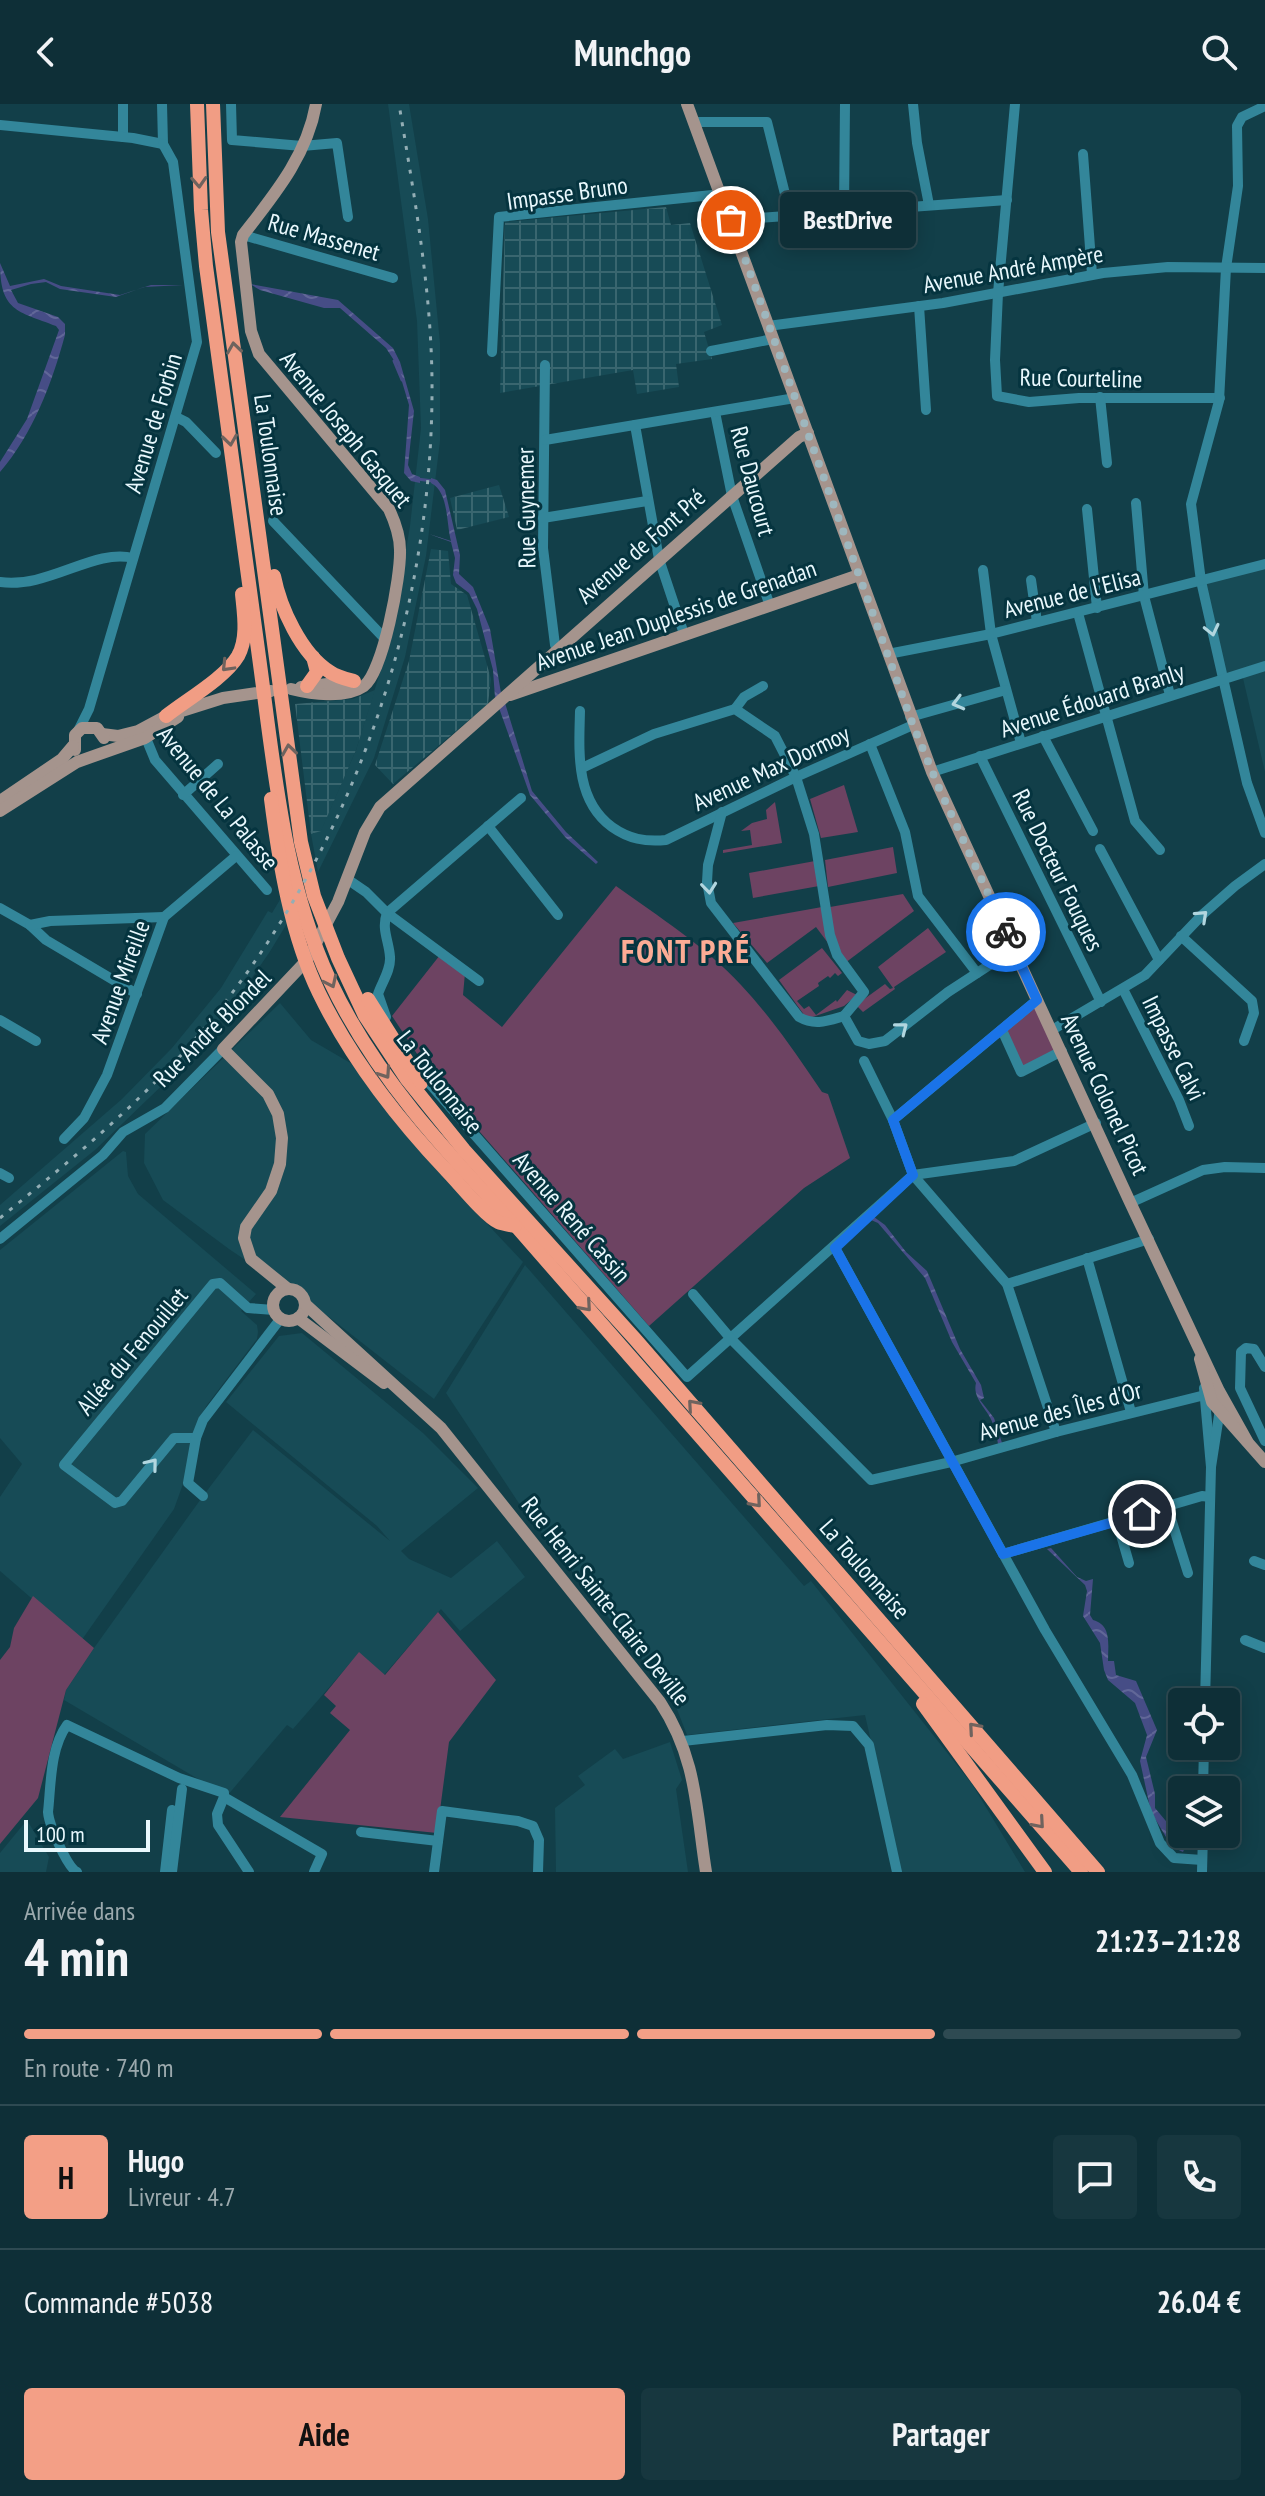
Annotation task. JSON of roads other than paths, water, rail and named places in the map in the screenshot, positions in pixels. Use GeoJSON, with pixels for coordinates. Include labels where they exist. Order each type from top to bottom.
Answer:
{"type":"FeatureCollection","features":[{"type":"Feature","properties":{"kind":"highway","name":"La Toulonnaise"},"geometry":{"type":"LineString","coordinates":[[197,104],[206,266],[270,731],[284,856],[317,950],[343,1007],[395,1088],[421,1122],[516,1226],[1081,1872]]}},
{"type":"Feature","properties":{"kind":"highway","name":"La Toulonnaise"},"geometry":{"type":"LineString","coordinates":[[213,104],[218,232],[282,704],[301,842],[314,896],[326,929],[406,1078],[429,1107],[1098,1872]]}},
{"type":"Feature","properties":{"kind":"highway"},"geometry":{"type":"LineString","coordinates":[[245,425],[280,604],[313,656],[330,672],[354,681]]}},
{"type":"Feature","properties":{"kind":"highway"},"geometry":{"type":"LineString","coordinates":[[166,716],[231,665],[242,645],[244,619],[235,482]]}},
{"type":"Feature","properties":{"kind":"highway"},"geometry":{"type":"LineString","coordinates":[[307,686],[317,672],[313,656]]}},
{"type":"Feature","properties":{"kind":"highway"},"geometry":{"type":"LineString","coordinates":[[284,856],[313,978],[344,1039],[391,1110],[432,1155],[496,1222],[516,1226]]}},
{"type":"Feature","properties":{"kind":"highway"},"geometry":{"type":"LineString","coordinates":[[844,1603],[969,1765],[1045,1872]]}},
{"type":"Feature","properties":{"kind":"highway"},"geometry":{"type":"LineString","coordinates":[[999,1757],[1058,1813],[1110,1872]]}},
{"type":"Feature","properties":{"kind":"main road"},"geometry":{"type":"LineString","coordinates":[[243,235],[281,186],[302,146],[316,104]]}},
{"type":"Feature","properties":{"kind":"main road","name":"Avenue Colonel Picot"},"geometry":{"type":"LineString","coordinates":[[687,104],[932,772],[1196,1340],[1211,1393],[1264,1460]]}},
{"type":"Feature","properties":{"kind":"main road","name":"Avenue Joseph Gasquet"},"geometry":{"type":"LineString","coordinates":[[243,235],[241,261],[251,331],[259,354],[389,509],[395,522],[400,561],[385,639],[372,677],[358,689],[326,693],[291,689]]}},
{"type":"Feature","properties":{"kind":"main road","name":"Avenue de Font Pré"},"geometry":{"type":"LineString","coordinates":[[507,696],[531,681],[558,649],[799,437],[808,433]]}},
{"type":"Feature","properties":{"kind":"main road","name":"Avenue Jean Duplessis de Grenadan"},"geometry":{"type":"LineString","coordinates":[[531,681],[859,575]]}},
{"type":"Feature","properties":{"kind":"main road","name":"Avenue Joseph Gasquet"},"geometry":{"type":"LineString","coordinates":[[100,731],[118,736],[142,735],[166,716],[223,698],[354,681],[365,676],[379,658]]}},
{"type":"Feature","properties":{"kind":"main road","name":"Rue André Blondel"},"geometry":{"type":"LineString","coordinates":[[223,1049],[307,960],[347,879],[374,813],[507,696]]}},
{"type":"Feature","properties":{"kind":"main road","name":"Avenue Joseph Gasquet"},"geometry":{"type":"LineString","coordinates":[[102,751],[142,735],[190,708]]}},
{"type":"Feature","properties":{"kind":"main road"},"geometry":{"type":"LineString","coordinates":[[0,811],[6,800],[45,776],[96,757],[105,742],[100,731],[87,726],[78,731],[73,746],[45,776]]}},
{"type":"Feature","properties":{"kind":"main road"},"geometry":{"type":"LineString","coordinates":[[73,746],[78,754],[87,758]]}},
{"type":"Feature","properties":{"kind":"main road"},"geometry":{"type":"LineString","coordinates":[[223,1049],[268,1094],[281,1126],[282,1150],[277,1177],[246,1227],[244,1238],[251,1259],[282,1292],[301,1295],[305,1304],[298,1318],[288,1321],[277,1314],[282,1292]]}},
{"type":"Feature","properties":{"kind":"main road","name":"Rue Henri Sainte-Claire Deville"},"geometry":{"type":"LineString","coordinates":[[305,1304],[441,1428],[660,1702],[683,1741],[694,1784],[706,1872]]}},
{"type":"Feature","properties":{"kind":"main road","name":"Rue Henri Sainte-Claire Deville"},"geometry":{"type":"LineString","coordinates":[[298,1318],[379,1381],[401,1392]]}},
{"type":"Feature","properties":{"kind":"main road","name":"Avenue Colonel Picot"},"geometry":{"type":"LineString","coordinates":[[1196,1340],[1203,1372],[1220,1413],[1247,1441]]}},
{"type":"Feature","properties":{"kind":"street"},"geometry":{"type":"LineString","coordinates":[[123,104],[123,137]]}},
{"type":"Feature","properties":{"kind":"street","name":"Avenue de Forbin"},"geometry":{"type":"LineString","coordinates":[[78,731],[89,709],[195,353],[197,333],[173,162],[163,144],[162,104]]}},
{"type":"Feature","properties":{"kind":"street"},"geometry":{"type":"LineString","coordinates":[[231,104],[232,140],[302,146],[337,143],[348,217]]}},
{"type":"Feature","properties":{"kind":"street"},"geometry":{"type":"LineString","coordinates":[[844,210],[845,104]]}},
{"type":"Feature","properties":{"kind":"street"},"geometry":{"type":"LineString","coordinates":[[913,104],[929,205]]}},
{"type":"Feature","properties":{"kind":"street"},"geometry":{"type":"LineString","coordinates":[[998,293],[1015,104]]}},
{"type":"Feature","properties":{"kind":"street"},"geometry":{"type":"LineString","coordinates":[[1265,106],[1242,117],[1237,126],[1237,194],[1226,268],[1220,398],[1191,501],[1201,581],[1247,783],[1265,833]]}},
{"type":"Feature","properties":{"kind":"street"},"geometry":{"type":"LineString","coordinates":[[694,122],[767,122],[790,214]]}},
{"type":"Feature","properties":{"kind":"street"},"geometry":{"type":"LineString","coordinates":[[0,125],[163,144]]}},
{"type":"Feature","properties":{"kind":"street"},"geometry":{"type":"LineString","coordinates":[[1083,154],[1092,274]]}},
{"type":"Feature","properties":{"kind":"street","name":"Impasse Bruno"},"geometry":{"type":"LineString","coordinates":[[492,352],[499,217],[722,194]]}},
{"type":"Feature","properties":{"kind":"street"},"geometry":{"type":"LineString","coordinates":[[731,220],[1007,200]]}},
{"type":"Feature","properties":{"kind":"street","name":"Rue Massenet"},"geometry":{"type":"LineString","coordinates":[[243,235],[393,278]]}},
{"type":"Feature","properties":{"kind":"street","name":"Avenue André Ampère"},"geometry":{"type":"LineString","coordinates":[[711,351],[771,332],[1092,274],[1168,267],[1265,268]]}},
{"type":"Feature","properties":{"kind":"street","name":"Rue Courteline"},"geometry":{"type":"LineString","coordinates":[[998,293],[997,396],[1024,402],[1100,397],[1220,398]]}},
{"type":"Feature","properties":{"kind":"street"},"geometry":{"type":"LineString","coordinates":[[919,306],[926,410]]}},
{"type":"Feature","properties":{"kind":"street","name":"Rue Guynemer"},"geometry":{"type":"LineString","coordinates":[[545,365],[543,548],[558,649]]}},
{"type":"Feature","properties":{"kind":"street"},"geometry":{"type":"LineString","coordinates":[[1100,397],[1107,463]]}},
{"type":"Feature","properties":{"kind":"street"},"geometry":{"type":"LineString","coordinates":[[545,440],[795,398]]}},
{"type":"Feature","properties":{"kind":"street","name":"Rue Daucourt"},"geometry":{"type":"LineString","coordinates":[[715,412],[732,496],[770,606]]}},
{"type":"Feature","properties":{"kind":"street"},"geometry":{"type":"LineString","coordinates":[[176,417],[186,422],[216,453]]}},
{"type":"Feature","properties":{"kind":"street"},"geometry":{"type":"LineString","coordinates":[[635,425],[659,559],[684,634]]}},
{"type":"Feature","properties":{"kind":"street"},"geometry":{"type":"LineString","coordinates":[[543,518],[647,501]]}},
{"type":"Feature","properties":{"kind":"street"},"geometry":{"type":"LineString","coordinates":[[1136,503],[1144,596],[1170,695]]}},
{"type":"Feature","properties":{"kind":"street"},"geometry":{"type":"LineString","coordinates":[[1087,509],[1097,608]]}},
{"type":"Feature","properties":{"kind":"street"},"geometry":{"type":"LineString","coordinates":[[273,521],[385,639]]}},
{"type":"Feature","properties":{"kind":"street"},"geometry":{"type":"LineString","coordinates":[[0,582],[21,583],[67,572],[116,555],[133,558]]}},
{"type":"Feature","properties":{"kind":"street","name":"Avenue de l'Elisa"},"geometry":{"type":"LineString","coordinates":[[888,654],[991,634],[1265,564]]}},
{"type":"Feature","properties":{"kind":"street"},"geometry":{"type":"LineString","coordinates":[[983,570],[991,634],[1021,743]]}},
{"type":"Feature","properties":{"kind":"street"},"geometry":{"type":"LineString","coordinates":[[1031,580],[1037,622]]}},
{"type":"Feature","properties":{"kind":"street"},"geometry":{"type":"LineString","coordinates":[[1078,613],[1136,825],[1160,850]]}},
{"type":"Feature","properties":{"kind":"street","name":"Avenue Édouard Branly"},"geometry":{"type":"LineString","coordinates":[[932,772],[1265,666]]}},
{"type":"Feature","properties":{"kind":"street"},"geometry":{"type":"LineString","coordinates":[[580,711],[579,755],[582,768],[654,734],[735,709],[744,697],[763,686]]}},
{"type":"Feature","properties":{"kind":"street","name":"Avenue Max Dormoy"},"geometry":{"type":"LineString","coordinates":[[582,768],[582,783],[597,815],[623,834],[644,841],[666,840],[870,744],[912,721],[1006,690]]}},
{"type":"Feature","properties":{"kind":"street"},"geometry":{"type":"LineString","coordinates":[[89,709],[100,731]]}},
{"type":"Feature","properties":{"kind":"street"},"geometry":{"type":"LineString","coordinates":[[722,812],[708,865],[711,903],[799,1017],[810,1023],[844,1016],[864,992],[837,955],[830,935],[814,834],[796,777],[775,736],[735,709]]}},
{"type":"Feature","properties":{"kind":"street","name":"Avenue de La Palasse"},"geometry":{"type":"LineString","coordinates":[[142,735],[155,760],[183,795],[267,890]]}},
{"type":"Feature","properties":{"kind":"street"},"geometry":{"type":"LineString","coordinates":[[1043,736],[1093,831]]}},
{"type":"Feature","properties":{"kind":"street"},"geometry":{"type":"LineString","coordinates":[[870,744],[905,832],[918,896],[977,973]]}},
{"type":"Feature","properties":{"kind":"street","name":"Rue Docteur Fouques"},"geometry":{"type":"LineString","coordinates":[[980,756],[1101,1002]]}},
{"type":"Feature","properties":{"kind":"street"},"geometry":{"type":"LineString","coordinates":[[183,795],[218,764]]}},
{"type":"Feature","properties":{"kind":"street"},"geometry":{"type":"LineString","coordinates":[[387,913],[521,798]]}},
{"type":"Feature","properties":{"kind":"street"},"geometry":{"type":"LineString","coordinates":[[488,826],[558,915]]}},
{"type":"Feature","properties":{"kind":"street"},"geometry":{"type":"LineString","coordinates":[[1100,849],[1159,960]]}},
{"type":"Feature","properties":{"kind":"street","name":"Avenue Mireille"},"geometry":{"type":"LineString","coordinates":[[64,1139],[84,1118],[107,1075],[164,917],[236,856]]}},
{"type":"Feature","properties":{"kind":"street"},"geometry":{"type":"LineString","coordinates":[[1052,1030],[1145,975],[1181,936],[1235,886],[1265,864]]}},
{"type":"Feature","properties":{"kind":"street"},"geometry":{"type":"LineString","coordinates":[[347,879],[366,892],[387,913],[479,981]]}},
{"type":"Feature","properties":{"kind":"street"},"geometry":{"type":"LineString","coordinates":[[0,908],[30,925],[46,940],[137,994]]}},
{"type":"Feature","properties":{"kind":"street","name":"Avenue René Cassin"},"geometry":{"type":"LineString","coordinates":[[387,913],[383,923],[390,957],[389,969],[378,994],[382,1009],[427,1083],[687,1377],[731,1339]]}},
{"type":"Feature","properties":{"kind":"street"},"geometry":{"type":"LineString","coordinates":[[30,925],[50,921],[164,917]]}},
{"type":"Feature","properties":{"kind":"street"},"geometry":{"type":"LineString","coordinates":[[1181,936],[1252,1001],[1254,1013],[1244,1041]]}},
{"type":"Feature","properties":{"kind":"street"},"geometry":{"type":"LineString","coordinates":[[844,1016],[858,1041],[869,1044],[885,1041],[1014,949]]}},
{"type":"Feature","properties":{"kind":"street","name":"Impasse Calvi"},"geometry":{"type":"LineString","coordinates":[[1123,989],[1189,1126]]}},
{"type":"Feature","properties":{"kind":"street"},"geometry":{"type":"LineString","coordinates":[[893,1120],[1037,1000]]}},
{"type":"Feature","properties":{"kind":"street"},"geometry":{"type":"LineString","coordinates":[[0,1020],[36,1041]]}},
{"type":"Feature","properties":{"kind":"street"},"geometry":{"type":"LineString","coordinates":[[1002,1030],[1021,1072],[1062,1051]]}},
{"type":"Feature","properties":{"kind":"street","name":"Rue André Blondel"},"geometry":{"type":"LineString","coordinates":[[0,1239],[103,1155],[123,1132],[165,1108],[223,1049]]}},
{"type":"Feature","properties":{"kind":"street"},"geometry":{"type":"LineString","coordinates":[[864,1061],[893,1120],[913,1175],[1007,1284],[1056,1432]]}},
{"type":"Feature","properties":{"kind":"street"},"geometry":{"type":"LineString","coordinates":[[693,1294],[731,1339],[913,1175],[1014,1161],[1096,1123]]}},
{"type":"Feature","properties":{"kind":"street"},"geometry":{"type":"LineString","coordinates":[[1130,1203],[1203,1170],[1265,1168]]}},
{"type":"Feature","properties":{"kind":"street"},"geometry":{"type":"LineString","coordinates":[[1007,1284],[1149,1239]]}},
{"type":"Feature","properties":{"kind":"street"},"geometry":{"type":"LineString","coordinates":[[835,1248],[951,1462],[1132,1775],[1160,1843],[1174,1858],[1202,1866]]}},
{"type":"Feature","properties":{"kind":"street"},"geometry":{"type":"LineString","coordinates":[[1087,1258],[1131,1412]]}},
{"type":"Feature","properties":{"kind":"street","name":"Allée du Fenouillet"},"geometry":{"type":"LineString","coordinates":[[196,1438],[174,1438],[122,1501],[115,1503],[64,1465],[213,1284],[220,1283],[248,1308],[277,1314]]}},
{"type":"Feature","properties":{"kind":"street"},"geometry":{"type":"LineString","coordinates":[[203,1496],[188,1483],[196,1438],[203,1420],[277,1314]]}},
{"type":"Feature","properties":{"kind":"street","name":"Avenue des Îles d'Or"},"geometry":{"type":"LineString","coordinates":[[731,1339],[871,1480],[1211,1393]]}},
{"type":"Feature","properties":{"kind":"street"},"geometry":{"type":"LineString","coordinates":[[1265,1367],[1254,1349],[1249,1347],[1243,1350],[1239,1362],[1240,1388],[1265,1441]]}},
{"type":"Feature","properties":{"kind":"street"},"geometry":{"type":"LineString","coordinates":[[1205,1688],[1211,1393]]}},
{"type":"Feature","properties":{"kind":"street"},"geometry":{"type":"LineString","coordinates":[[1211,1467],[1220,1413]]}},
{"type":"Feature","properties":{"kind":"street"},"geometry":{"type":"LineString","coordinates":[[1216,1437],[1221,1432],[1234,1429]]}},
{"type":"Feature","properties":{"kind":"street"},"geometry":{"type":"LineString","coordinates":[[1003,1554],[1202,1496],[1210,1497]]}},
{"type":"Feature","properties":{"kind":"street"},"geometry":{"type":"LineString","coordinates":[[1167,1506],[1188,1573]]}},
{"type":"Feature","properties":{"kind":"street"},"geometry":{"type":"LineString","coordinates":[[1117,1521],[1129,1563]]}},
{"type":"Feature","properties":{"kind":"street"},"geometry":{"type":"LineString","coordinates":[[1254,1561],[1265,1565]]}},
{"type":"Feature","properties":{"kind":"street"},"geometry":{"type":"LineString","coordinates":[[1245,1640],[1265,1648]]}},
{"type":"Feature","properties":{"kind":"street"},"geometry":{"type":"LineString","coordinates":[[77,1872],[68,1865],[48,1812],[55,1754],[67,1725],[179,1778],[224,1793],[224,1797],[322,1854],[314,1872]]}},
{"type":"Feature","properties":{"kind":"street"},"geometry":{"type":"LineString","coordinates":[[683,1741],[827,1725],[853,1726],[869,1745],[897,1872]]}},
{"type":"Feature","properties":{"kind":"street"},"geometry":{"type":"LineString","coordinates":[[172,1872],[182,1789]]}},
{"type":"Feature","properties":{"kind":"street"},"geometry":{"type":"LineString","coordinates":[[224,1797],[217,1814],[218,1825],[249,1872]]}},
{"type":"Feature","properties":{"kind":"street"},"geometry":{"type":"LineString","coordinates":[[165,1872],[172,1810]]}},
{"type":"Feature","properties":{"kind":"street"},"geometry":{"type":"LineString","coordinates":[[434,1872],[442,1811],[518,1821],[533,1826],[539,1840],[538,1872]]}},
{"type":"Feature","properties":{"kind":"street"},"geometry":{"type":"LineString","coordinates":[[361,1832],[438,1841]]}},
{"type":"Feature","properties":{"kind":"water"},"geometry":{"type":"Polygon","coordinates":[[[0,263],[10,286],[44,279],[61,286],[120,295],[137,290],[116,297],[60,289],[46,282],[11,290],[18,303],[58,317],[65,324],[65,335],[32,425],[0,472],[0,462],[27,419],[59,330],[13,307],[3,291],[0,263]]]}},
{"type":"Feature","properties":{"kind":"water"},"geometry":{"type":"Polygon","coordinates":[[[250,284],[338,300],[393,348],[414,411],[408,465],[412,474],[420,477],[420,483],[411,481],[404,473],[409,405],[397,365],[386,348],[340,308],[324,308],[260,290],[250,284]]]}},
{"type":"Feature","properties":{"kind":"water"},"geometry":{"type":"Polygon","coordinates":[[[431,478],[445,490],[460,555],[459,574],[473,587],[490,629],[501,693],[495,698],[493,670],[477,609],[469,593],[456,583],[453,575],[455,558],[451,542],[429,534],[451,541],[444,501],[437,487],[431,483],[431,478]]]}},
{"type":"Feature","properties":{"kind":"water"},"geometry":{"type":"Polygon","coordinates":[[[505,703],[532,791],[566,832],[598,862],[596,864],[566,838],[530,795],[499,708],[505,703]]]}},
{"type":"Feature","properties":{"kind":"water"},"geometry":{"type":"Polygon","coordinates":[[[874,1217],[927,1271],[960,1349],[981,1385],[984,1398],[980,1400],[994,1418],[1002,1443],[998,1444],[991,1419],[976,1394],[976,1383],[952,1342],[925,1278],[878,1223],[871,1220],[874,1217]]]}},
{"type":"Feature","properties":{"kind":"water"},"geometry":{"type":"Polygon","coordinates":[[[1051,1548],[1077,1577],[1086,1581],[1093,1579],[1090,1615],[1106,1631],[1108,1661],[1114,1661],[1116,1675],[1136,1681],[1157,1730],[1146,1757],[1155,1794],[1155,1808],[1168,1824],[1168,1840],[1151,1812],[1140,1761],[1147,1735],[1135,1703],[1108,1680],[1100,1643],[1083,1616],[1085,1585],[1047,1549],[1051,1548]]]}},
{"type":"Feature","properties":{"kind":"waterway"},"geometry":{"type":"LineString","coordinates":[[394,361],[402,380]]}},
{"type":"Feature","properties":{"kind":"waterway"},"geometry":{"type":"LineString","coordinates":[[417,479],[433,481]]}},
{"type":"Feature","properties":{"kind":"railway"},"geometry":{"type":"LineString","coordinates":[[0,1218],[140,1097],[183,1053],[241,982],[291,905],[334,824],[369,739],[397,652],[417,562],[429,471],[432,380],[429,310],[399,104]]}},
{"type":"Feature","properties":{"kind":"place","name":"BestDrive"},"geometry":{"type":"Point","coordinates":[731,220]}},
{"type":"Feature","properties":{"kind":"district","name":"FONT PRÉ"},"geometry":{"type":"Point","coordinates":[686,951]}}]}
